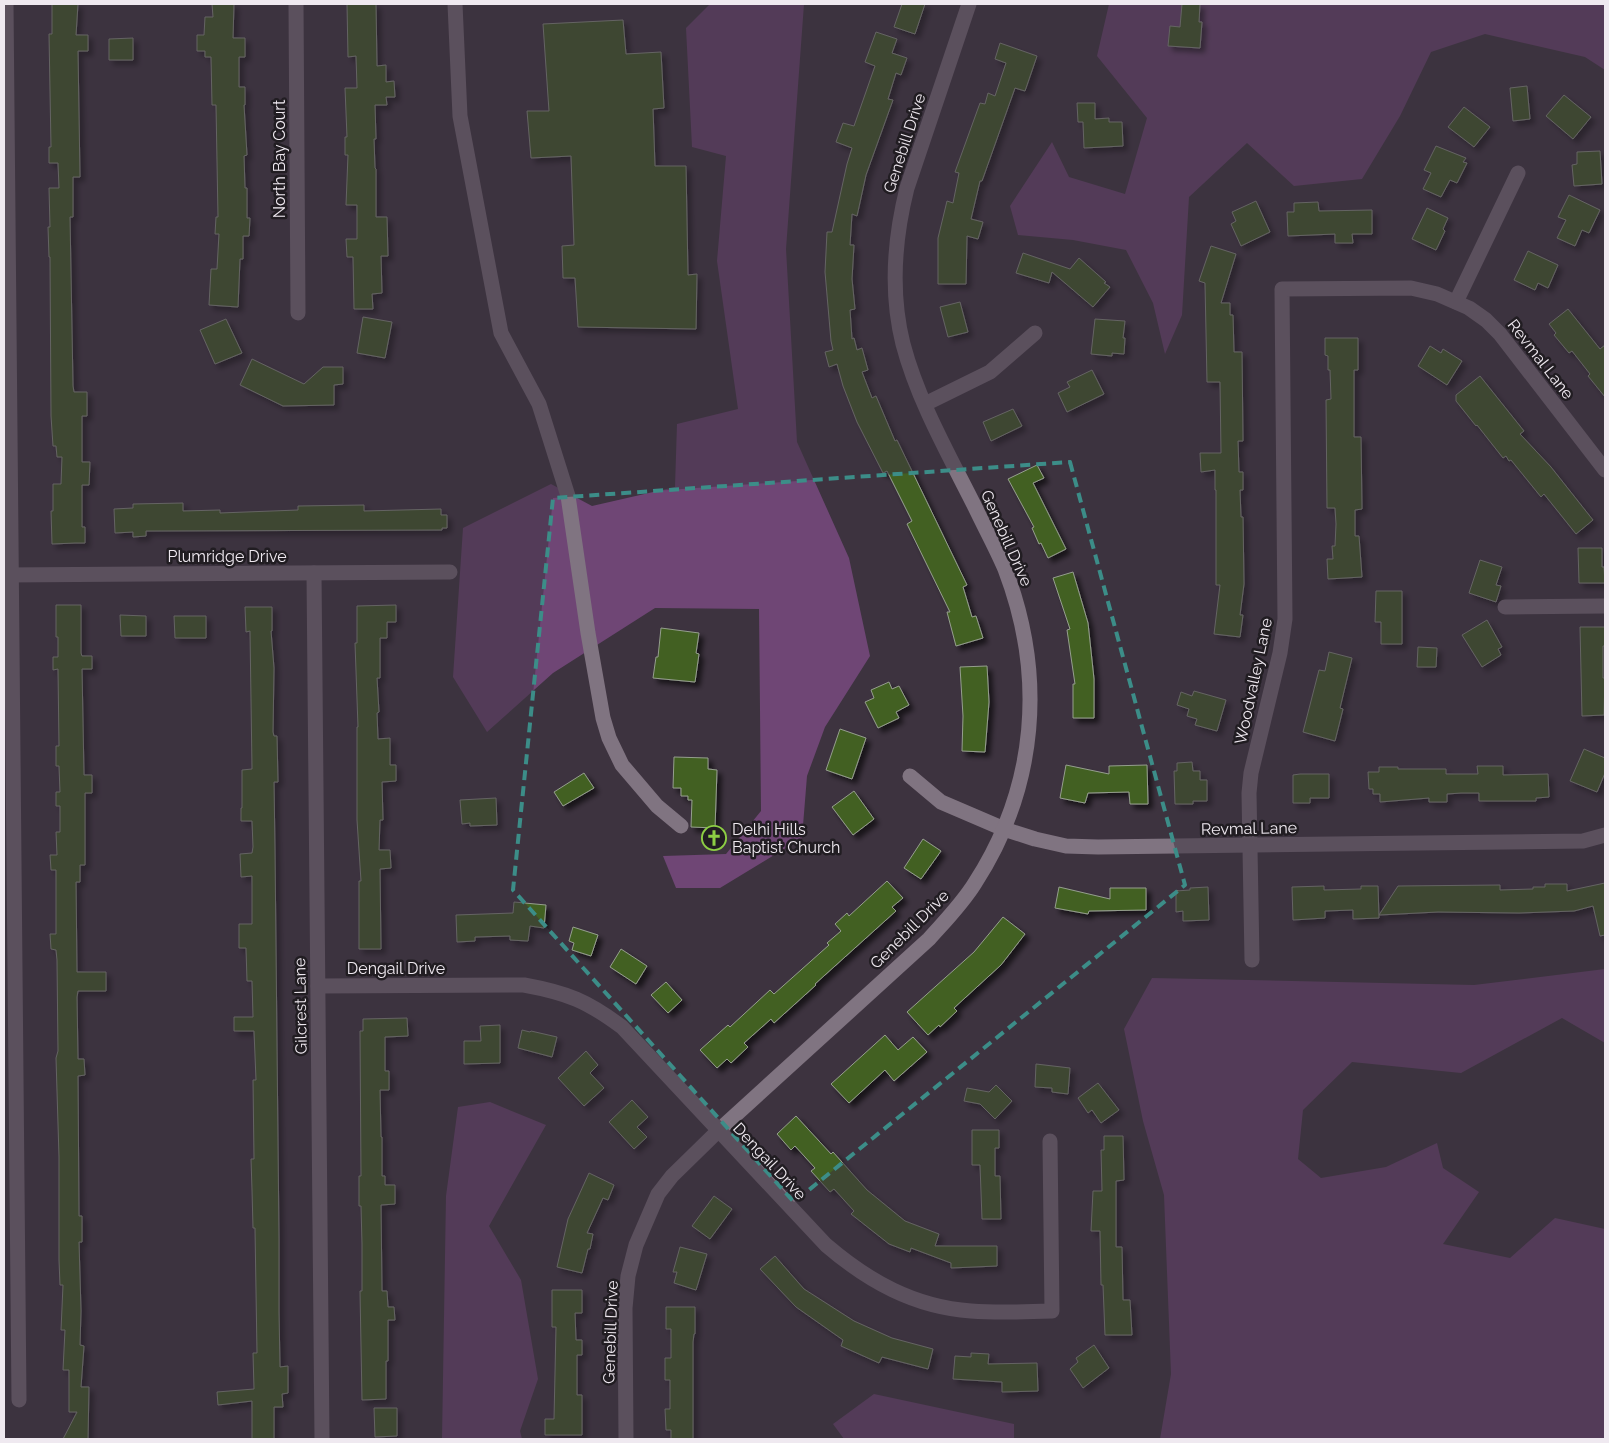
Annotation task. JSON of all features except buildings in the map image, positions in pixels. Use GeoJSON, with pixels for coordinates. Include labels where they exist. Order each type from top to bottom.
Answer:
{"type":"FeatureCollection","features":[{"type":"Feature","properties":{"kind":"street"},"geometry":{"type":"LineString","coordinates":[[6,4],[7,575],[19,1400]]}},
{"type":"Feature","properties":{"kind":"street","name":"North Bay Court"},"geometry":{"type":"LineString","coordinates":[[296,4],[298,313]]}},
{"type":"Feature","properties":{"kind":"street"},"geometry":{"type":"LineString","coordinates":[[455,4],[460,116],[502,333],[538,404],[568,496],[588,633],[605,725],[622,765],[658,806],[681,826]]}},
{"type":"Feature","properties":{"kind":"street","name":"Genebill Drive"},"geometry":{"type":"LineString","coordinates":[[626,1439],[625,1308],[628,1276],[636,1245],[658,1194],[672,1176],[718,1131],[929,939],[956,910],[991,858],[1004,829],[1020,784],[1028,746],[1031,714],[1030,675],[1025,636],[1017,605],[1004,568],[915,382],[903,344],[895,282],[899,219],[907,188],[969,4]]}},
{"type":"Feature","properties":{"kind":"street"},"geometry":{"type":"LineString","coordinates":[[1456,302],[1518,173]]}},
{"type":"Feature","properties":{"kind":"street","name":"Revmal Lane"},"geometry":{"type":"LineString","coordinates":[[1282,289],[1410,288],[1437,294],[1456,302],[1486,320],[1500,334],[1605,470]]}},
{"type":"Feature","properties":{"kind":"street","name":"Woodvalley Lane"},"geometry":{"type":"LineString","coordinates":[[1252,960],[1250,773],[1280,653],[1285,619],[1282,289]]}},
{"type":"Feature","properties":{"kind":"street"},"geometry":{"type":"LineString","coordinates":[[925,404],[990,372],[1035,333]]}},
{"type":"Feature","properties":{"kind":"street","name":"Plumridge Drive"},"geometry":{"type":"LineString","coordinates":[[7,575],[450,572]]}},
{"type":"Feature","properties":{"kind":"street","name":"Gilcrest Lane"},"geometry":{"type":"LineString","coordinates":[[314,573],[322,1439]]}},
{"type":"Feature","properties":{"kind":"street"},"geometry":{"type":"LineString","coordinates":[[1505,607],[1605,606]]}},
{"type":"Feature","properties":{"kind":"street","name":"Revmal Lane"},"geometry":{"type":"LineString","coordinates":[[910,776],[941,802],[1004,829],[1066,846],[1584,841],[1605,834]]}},
{"type":"Feature","properties":{"kind":"street","name":"Dengail Drive"},"geometry":{"type":"LineString","coordinates":[[318,986],[524,985],[556,990],[578,998],[599,1010],[622,1027],[826,1245],[850,1266],[877,1283],[937,1306],[969,1311],[1052,1311],[1050,1141]]}},
{"type":"Feature","properties":{"kind":"highlighted area"},"geometry":{"type":"Polygon","coordinates":[[[1070,462],[1185,885],[794,1202],[513,890],[553,498],[1070,462]]]}},
{"type":"Feature","properties":{"kind":"shaded area"},"geometry":{"type":"Polygon","coordinates":[[[710,4],[804,4],[786,249],[797,442],[849,558],[870,656],[825,727],[807,776],[802,838],[720,888],[676,888],[663,856],[726,854],[761,811],[759,609],[655,608],[553,673],[487,732],[453,677],[463,528],[551,484],[592,506],[675,487],[677,424],[738,409],[717,261],[726,156],[692,147],[686,28],[710,4]]]}},
{"type":"Feature","properties":{"kind":"shaded area"},"geometry":{"type":"Polygon","coordinates":[[[1109,4],[1605,4],[1605,70],[1585,57],[1485,34],[1431,52],[1400,116],[1362,179],[1294,186],[1247,143],[1189,197],[1182,315],[1165,354],[1153,303],[1126,250],[1073,240],[1018,235],[1010,206],[1052,142],[1069,177],[1125,194],[1147,118],[1097,56],[1109,4]]]}},
{"type":"Feature","properties":{"kind":"shaded area"},"geometry":{"type":"Polygon","coordinates":[[[1605,969],[1605,1043],[1562,1018],[1461,1073],[1352,1062],[1303,1110],[1298,1159],[1321,1178],[1386,1167],[1437,1143],[1443,1168],[1479,1192],[1443,1244],[1510,1258],[1555,1218],[1605,1229],[1605,1439],[1160,1439],[1171,1374],[1164,1195],[1143,1121],[1124,1029],[1152,978],[1474,985],[1605,969]]]}},
{"type":"Feature","properties":{"kind":"shaded area"},"geometry":{"type":"Polygon","coordinates":[[[490,1102],[546,1125],[489,1226],[521,1280],[538,1379],[520,1431],[522,1439],[442,1439],[446,1196],[458,1107],[490,1102]]]}},
{"type":"Feature","properties":{"kind":"shaded area"},"geometry":{"type":"Polygon","coordinates":[[[874,1394],[1014,1424],[1014,1439],[844,1439],[833,1424],[874,1394]]]}},
{"type":"Feature","properties":{"kind":"place","name":"Delhi Hills Baptist Church"},"geometry":{"type":"Point","coordinates":[714,838]}}]}
